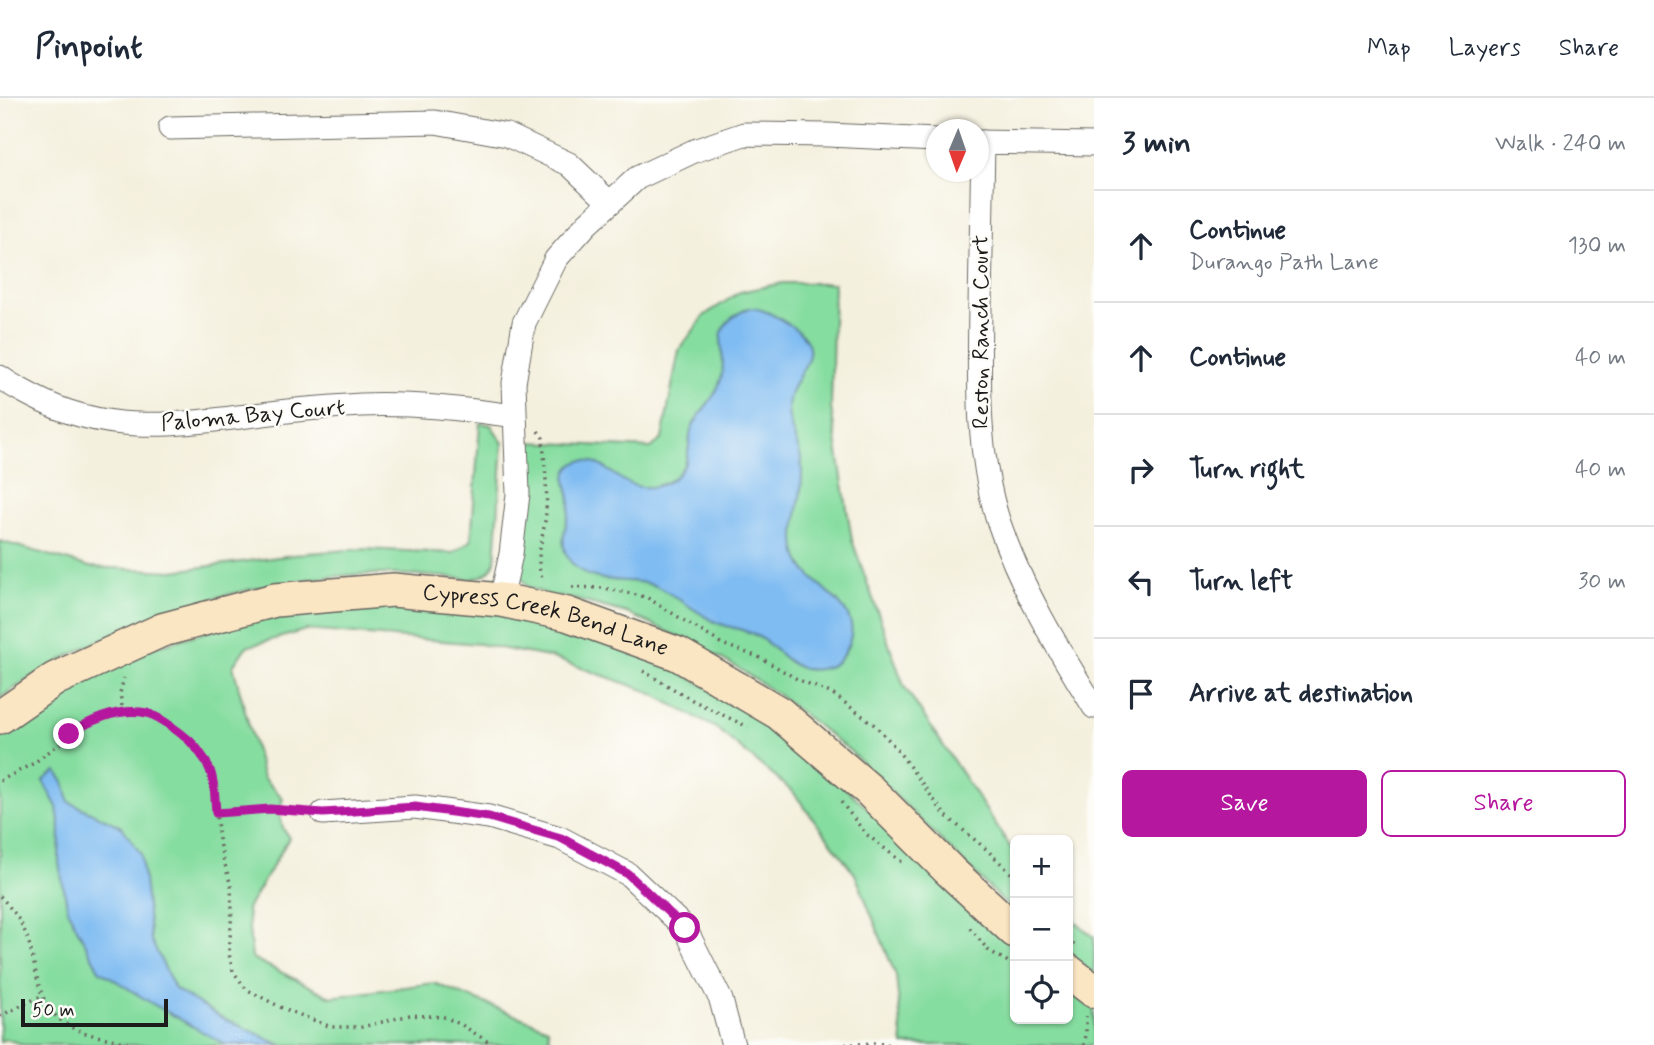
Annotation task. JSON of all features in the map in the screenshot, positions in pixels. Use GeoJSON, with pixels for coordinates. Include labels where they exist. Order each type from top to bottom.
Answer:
{"type":"FeatureCollection","features":[{"type":"Feature","properties":{"kind":"street"},"geometry":{"type":"LineString","coordinates":[[170,128],[435,122],[508,135],[569,164],[610,203]]}},
{"type":"Feature","properties":{"kind":"street"},"geometry":{"type":"LineString","coordinates":[[501,600],[511,554],[518,494],[514,383],[524,323],[556,259],[587,224],[637,178],[694,151],[744,134],[926,140]]}},
{"type":"Feature","properties":{"kind":"street"},"geometry":{"type":"LineString","coordinates":[[989,142],[1094,144]]}},
{"type":"Feature","properties":{"kind":"street","name":"Reston Ranch Court"},"geometry":{"type":"LineString","coordinates":[[981,182],[978,394],[988,470],[999,522],[1054,642],[1094,706]]}},
{"type":"Feature","properties":{"kind":"street","name":"Paloma Bay Court"},"geometry":{"type":"LineString","coordinates":[[0,377],[43,402],[78,415],[108,423],[136,426],[198,423],[365,405],[450,407],[515,416]]}},
{"type":"Feature","properties":{"kind":"street","name":"Cypress Creek Bend Lane"},"geometry":{"type":"LineString","coordinates":[[0,717],[55,679],[162,630],[275,600],[393,590],[501,600],[568,614],[678,654],[779,713],[869,790],[1010,926]]}},
{"type":"Feature","properties":{"kind":"street"},"geometry":{"type":"LineString","coordinates":[[323,813],[415,807],[489,817],[561,838],[628,874],[685,928],[721,1000],[733,1045]]}},
{"type":"Feature","properties":{"kind":"street"},"geometry":{"type":"LineString","coordinates":[[1073,978],[1090,1001]]}},
{"type":"Feature","properties":{"kind":"path"},"geometry":{"type":"LineString","coordinates":[[537,424],[538,432],[543,438],[547,511],[538,568],[544,582]]}},
{"type":"Feature","properties":{"kind":"path"},"geometry":{"type":"LineString","coordinates":[[634,665],[694,701],[754,729]]}},
{"type":"Feature","properties":{"kind":"path"},"geometry":{"type":"LineString","coordinates":[[123,713],[120,684],[130,670]]}},
{"type":"Feature","properties":{"kind":"path"},"geometry":{"type":"LineString","coordinates":[[0,781],[34,763],[87,723],[123,713],[147,713],[159,718],[192,742],[211,773],[220,847],[231,886],[229,954],[233,971],[246,989],[331,1027],[362,1027],[410,1015],[444,1017],[493,1045]]}},
{"type":"Feature","properties":{"kind":"path"},"geometry":{"type":"LineString","coordinates":[[839,800],[866,834],[904,863]]}},
{"type":"Feature","properties":{"kind":"path"},"geometry":{"type":"LineString","coordinates":[[216,813],[270,809],[323,813]]}},
{"type":"Feature","properties":{"kind":"path"},"geometry":{"type":"LineString","coordinates":[[0,896],[27,936],[41,996],[49,1008],[68,1025],[87,1034],[134,1045]]}},
{"type":"Feature","properties":{"kind":"path"},"geometry":{"type":"LineString","coordinates":[[967,924],[988,950],[1010,963]]}},
{"type":"Feature","properties":{"kind":"path"},"geometry":{"type":"LineString","coordinates":[[0,1016],[41,996]]}},
{"type":"Feature","properties":{"kind":"path"},"geometry":{"type":"LineString","coordinates":[[1084,1045],[1090,1001]]}},
{"type":"Feature","properties":{"kind":"path"},"geometry":{"type":"LineString","coordinates":[[838,1045],[894,1045]]}},
{"type":"Feature","properties":{"kind":"green space"},"geometry":{"type":"Polygon","coordinates":[[[782,283],[834,283],[831,408],[852,540],[904,686],[1010,846],[1010,908],[849,750],[777,694],[735,666],[627,613],[549,595],[528,587],[520,576],[529,442],[651,448],[662,439],[679,350],[705,315],[740,292],[782,283]]]}},
{"type":"Feature","properties":{"kind":"green space"},"geometry":{"type":"Polygon","coordinates":[[[480,423],[491,425],[503,443],[495,561],[483,575],[472,579],[395,574],[349,575],[302,580],[210,599],[122,630],[39,672],[0,698],[0,541],[90,567],[173,571],[308,553],[362,549],[453,553],[471,541],[480,423]]]}},
{"type":"Feature","properties":{"kind":"green space"},"geometry":{"type":"Polygon","coordinates":[[[467,603],[622,642],[774,722],[1010,939],[1010,1024],[1073,1024],[1073,991],[1094,1007],[1094,1045],[903,1045],[896,976],[855,874],[793,792],[716,728],[647,691],[553,658],[479,644],[306,630],[246,647],[233,666],[263,778],[283,798],[280,819],[289,838],[247,909],[252,958],[331,997],[434,983],[548,1028],[550,1045],[25,1045],[5,1039],[0,1042],[0,730],[127,655],[284,609],[467,603]]]}},
{"type":"Feature","properties":{"kind":"green space"},"geometry":{"type":"Polygon","coordinates":[[[1073,920],[1094,937],[1094,975],[1073,959],[1073,920]]]}},
{"type":"Feature","properties":{"kind":"water"},"geometry":{"type":"Polygon","coordinates":[[[749,308],[772,314],[800,333],[808,343],[806,363],[790,396],[788,409],[802,468],[795,544],[806,571],[846,611],[851,623],[851,636],[843,654],[831,666],[824,668],[812,670],[793,664],[760,638],[713,621],[660,588],[637,582],[601,579],[579,570],[570,561],[564,546],[570,501],[566,477],[569,468],[574,464],[587,460],[594,462],[624,481],[642,487],[668,482],[681,470],[686,461],[692,428],[721,379],[722,331],[726,323],[749,308]]]}},
{"type":"Feature","properties":{"kind":"water"},"geometry":{"type":"Polygon","coordinates":[[[56,771],[64,782],[69,802],[122,827],[141,854],[151,940],[175,989],[221,1017],[281,1045],[226,1045],[99,970],[68,911],[59,863],[60,828],[57,807],[43,781],[56,771]]]}},
{"type":"Feature","properties":{"kind":"route"},"geometry":{"type":"LineString","coordinates":[[69,734],[87,723],[110,715],[136,712],[159,718],[192,742],[205,761],[214,787],[216,813],[270,809],[323,813],[415,807],[489,817],[561,838],[628,874],[685,928]]}}]}
